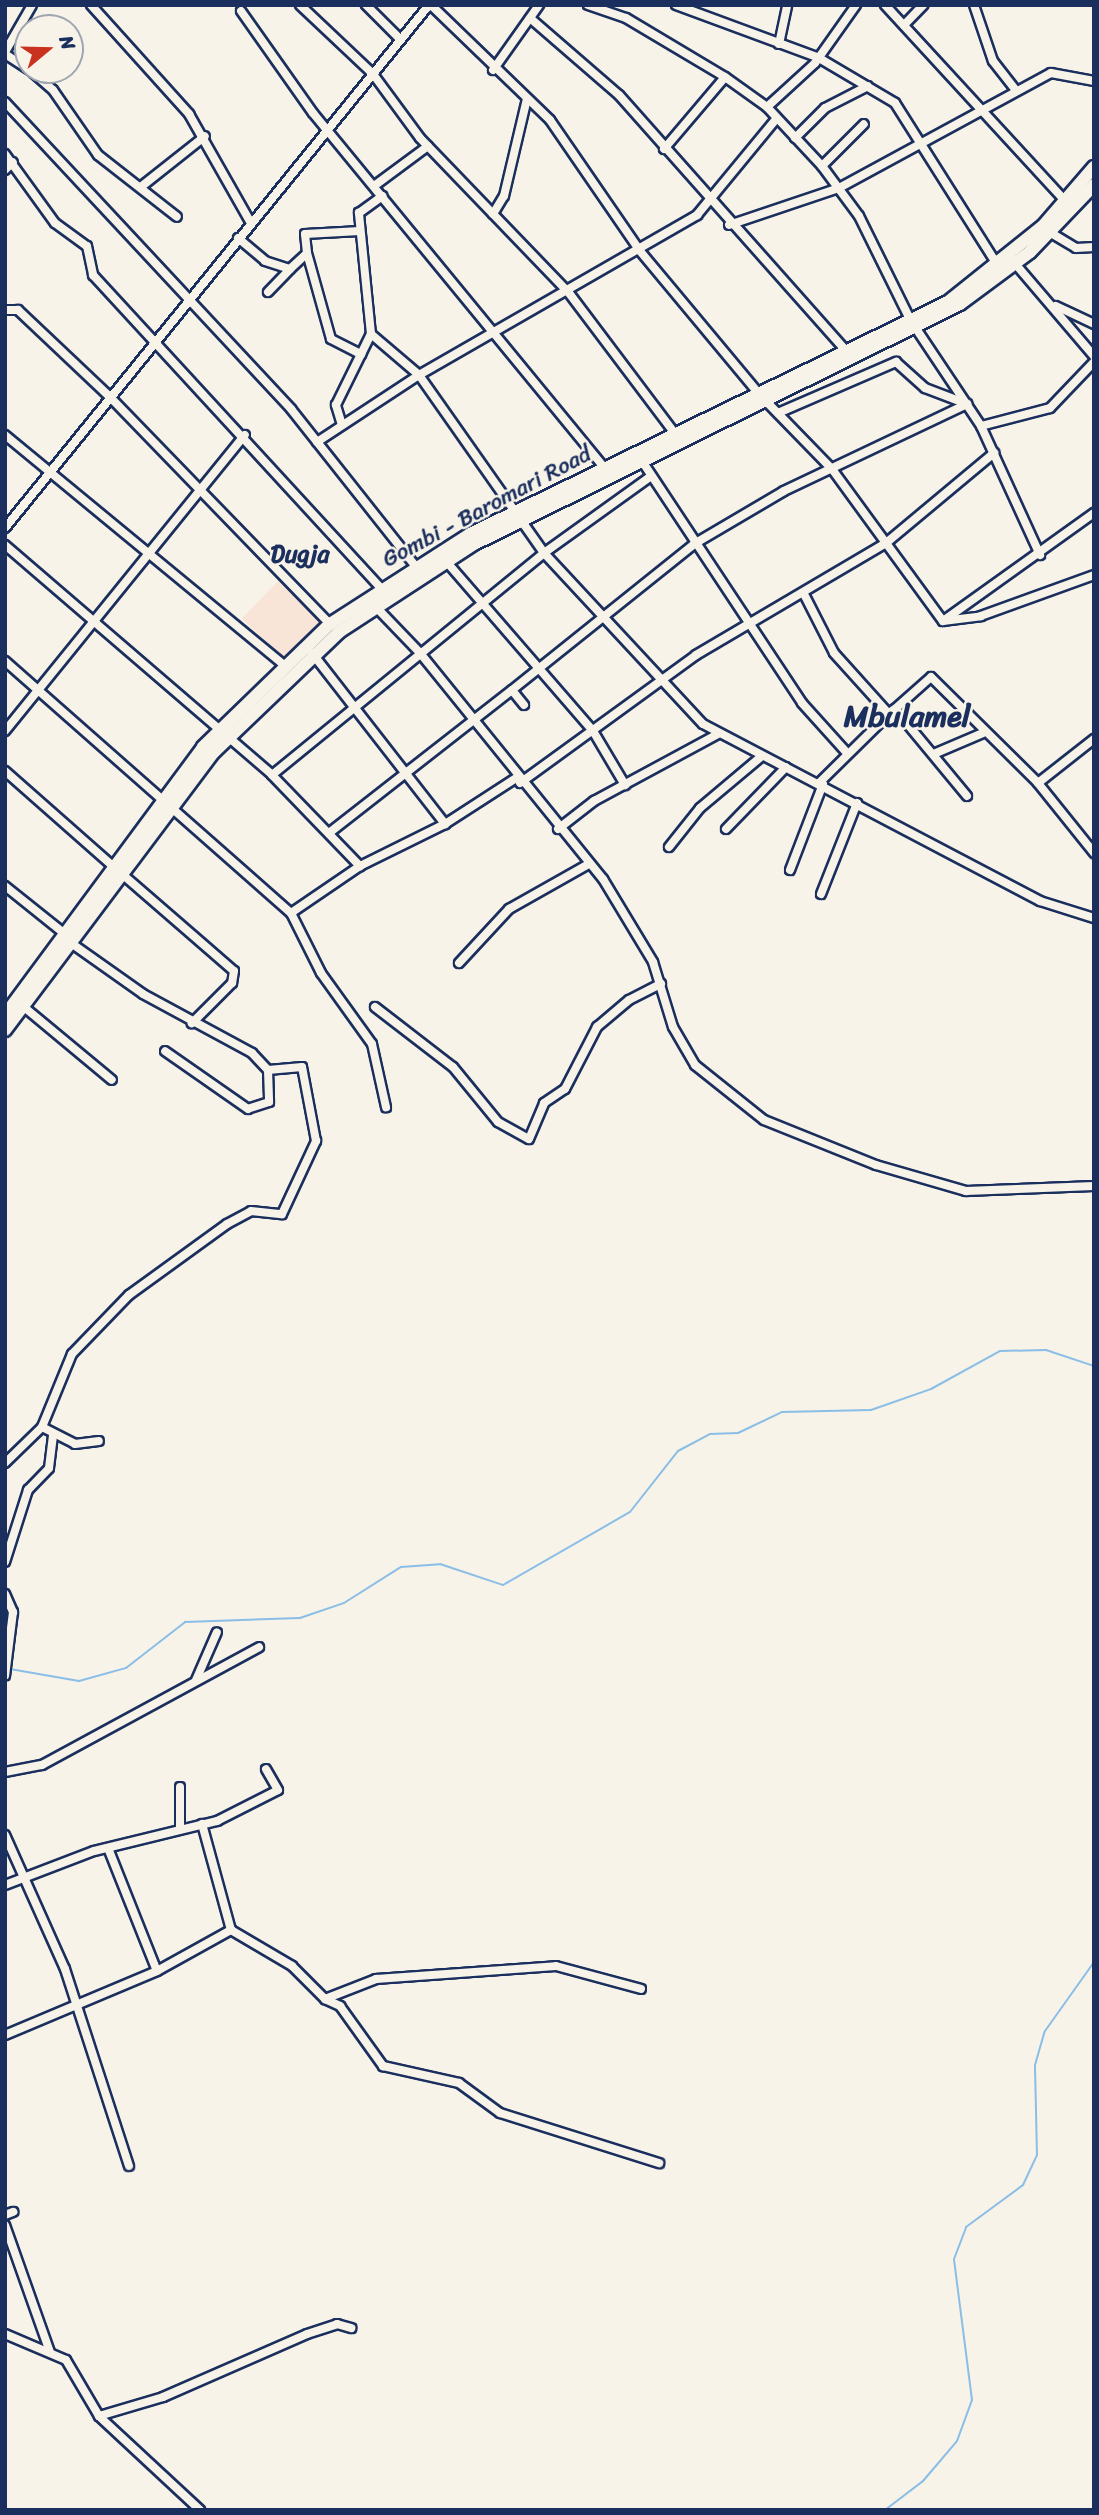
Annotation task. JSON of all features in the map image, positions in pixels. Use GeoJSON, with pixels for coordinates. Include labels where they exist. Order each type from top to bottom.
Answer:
{"type":"FeatureCollection","features":[{"type":"Feature","properties":{"kind":"main road","name":"Gombi - Baromari Road"},"geometry":{"type":"LineString","coordinates":[[914,324],[998,266],[1013,261],[1094,167]]}},
{"type":"Feature","properties":{"kind":"main road","name":"Gombi - Baromari Road"},"geometry":{"type":"LineString","coordinates":[[5,1030],[24,1007],[68,939],[169,800],[284,665],[330,624],[414,565],[764,399],[914,324],[1013,261],[1051,233],[1094,185]]}},
{"type":"Feature","properties":{"kind":"main road","name":"Gombi - Baromari Road"},"geometry":{"type":"LineString","coordinates":[[224,734],[312,653],[374,606],[445,560],[605,469],[640,458],[676,435],[764,399]]}},
{"type":"Feature","properties":{"kind":"main road","name":"Gombi - Baromari Road"},"geometry":{"type":"LineString","coordinates":[[7,1010],[68,939]]}},
{"type":"Feature","properties":{"kind":"street"},"geometry":{"type":"LineString","coordinates":[[5,53],[32,5]]}},
{"type":"Feature","properties":{"kind":"street"},"geometry":{"type":"LineString","coordinates":[[91,5],[119,42],[156,71],[205,136],[251,223]]}},
{"type":"Feature","properties":{"kind":"street"},"geometry":{"type":"LineString","coordinates":[[300,5],[373,74],[428,146],[569,293],[676,435]]}},
{"type":"Feature","properties":{"kind":"street"},"geometry":{"type":"LineString","coordinates":[[366,5],[401,40]]}},
{"type":"Feature","properties":{"kind":"street"},"geometry":{"type":"LineString","coordinates":[[5,528],[430,5],[566,140],[640,251],[764,399],[832,469],[943,621]]}},
{"type":"Feature","properties":{"kind":"street"},"geometry":{"type":"LineString","coordinates":[[493,70],[538,5]]}},
{"type":"Feature","properties":{"kind":"street"},"geometry":{"type":"LineString","coordinates":[[588,5],[626,18],[725,76],[766,107],[822,166],[877,246],[914,324],[981,426],[1040,555]]}},
{"type":"Feature","properties":{"kind":"street"},"geometry":{"type":"LineString","coordinates":[[677,5],[696,8],[819,58],[895,103],[923,140],[998,266]]}},
{"type":"Feature","properties":{"kind":"street"},"geometry":{"type":"LineString","coordinates":[[779,44],[787,5]]}},
{"type":"Feature","properties":{"kind":"street"},"geometry":{"type":"LineString","coordinates":[[766,107],[819,58],[856,5]]}},
{"type":"Feature","properties":{"kind":"street"},"geometry":{"type":"LineString","coordinates":[[885,5],[983,107],[1066,202]]}},
{"type":"Feature","properties":{"kind":"street"},"geometry":{"type":"LineString","coordinates":[[904,25],[923,5]]}},
{"type":"Feature","properties":{"kind":"street"},"geometry":{"type":"LineString","coordinates":[[974,5],[993,61],[1016,90]]}},
{"type":"Feature","properties":{"kind":"street"},"geometry":{"type":"LineString","coordinates":[[241,11],[328,130],[605,469]]}},
{"type":"Feature","properties":{"kind":"street"},"geometry":{"type":"LineString","coordinates":[[530,18],[619,95],[729,225],[851,356]]}},
{"type":"Feature","properties":{"kind":"street"},"geometry":{"type":"LineString","coordinates":[[729,225],[839,188],[1016,90],[1065,72],[1094,81]]}},
{"type":"Feature","properties":{"kind":"street"},"geometry":{"type":"LineString","coordinates":[[664,149],[725,76]]}},
{"type":"Feature","properties":{"kind":"street"},"geometry":{"type":"LineString","coordinates":[[46,84],[98,155],[142,186],[177,217]]}},
{"type":"Feature","properties":{"kind":"street"},"geometry":{"type":"LineString","coordinates":[[794,138],[825,108],[868,86]]}},
{"type":"Feature","properties":{"kind":"street"},"geometry":{"type":"LineString","coordinates":[[493,214],[505,196],[527,99]]}},
{"type":"Feature","properties":{"kind":"street"},"geometry":{"type":"LineString","coordinates":[[5,102],[190,299],[317,442],[414,565]]}},
{"type":"Feature","properties":{"kind":"street"},"geometry":{"type":"LineString","coordinates":[[317,442],[419,375],[640,251],[709,201],[776,118]]}},
{"type":"Feature","properties":{"kind":"street"},"geometry":{"type":"LineString","coordinates":[[822,166],[864,124]]}},
{"type":"Feature","properties":{"kind":"street"},"geometry":{"type":"LineString","coordinates":[[142,186],[205,136]]}},
{"type":"Feature","properties":{"kind":"street"},"geometry":{"type":"LineString","coordinates":[[374,186],[428,146]]}},
{"type":"Feature","properties":{"kind":"street"},"geometry":{"type":"LineString","coordinates":[[5,155],[55,223],[87,246],[93,275],[245,435],[380,587]]}},
{"type":"Feature","properties":{"kind":"street"},"geometry":{"type":"LineString","coordinates":[[5,170],[13,163]]}},
{"type":"Feature","properties":{"kind":"street"},"geometry":{"type":"LineString","coordinates":[[342,425],[335,410],[371,334],[359,213],[382,196]]}},
{"type":"Feature","properties":{"kind":"street"},"geometry":{"type":"LineString","coordinates":[[360,231],[305,234],[307,253],[331,340],[361,354]]}},
{"type":"Feature","properties":{"kind":"street"},"geometry":{"type":"LineString","coordinates":[[1051,233],[1076,248],[1094,247]]}},
{"type":"Feature","properties":{"kind":"street"},"geometry":{"type":"LineString","coordinates":[[238,239],[265,261],[290,269]]}},
{"type":"Feature","properties":{"kind":"street"},"geometry":{"type":"LineString","coordinates":[[268,292],[307,253]]}},
{"type":"Feature","properties":{"kind":"street"},"geometry":{"type":"LineString","coordinates":[[981,426],[1050,408],[1094,359],[1052,304],[1013,261]]}},
{"type":"Feature","properties":{"kind":"street"},"geometry":{"type":"LineString","coordinates":[[1052,304],[1094,324]]}},
{"type":"Feature","properties":{"kind":"street"},"geometry":{"type":"LineString","coordinates":[[5,310],[18,310],[201,484],[330,624]]}},
{"type":"Feature","properties":{"kind":"street"},"geometry":{"type":"LineString","coordinates":[[371,334],[419,375],[544,553],[718,734],[821,783],[1041,901],[1094,918]]}},
{"type":"Feature","properties":{"kind":"street"},"geometry":{"type":"LineString","coordinates":[[778,413],[896,362],[925,388],[967,404]]}},
{"type":"Feature","properties":{"kind":"street"},"geometry":{"type":"LineString","coordinates":[[329,832],[474,721],[603,614],[694,544],[832,469],[967,404]]}},
{"type":"Feature","properties":{"kind":"street"},"geometry":{"type":"LineString","coordinates":[[5,435],[284,665]]}},
{"type":"Feature","properties":{"kind":"street"},"geometry":{"type":"LineString","coordinates":[[5,731],[201,484],[245,435]]}},
{"type":"Feature","properties":{"kind":"street"},"geometry":{"type":"LineString","coordinates":[[291,912],[359,866],[445,824],[518,781],[748,622],[804,594],[886,543],[994,453]]}},
{"type":"Feature","properties":{"kind":"street"},"geometry":{"type":"LineString","coordinates":[[640,458],[694,544],[802,703],[848,753]]}},
{"type":"Feature","properties":{"kind":"street"},"geometry":{"type":"LineString","coordinates":[[272,775],[544,553],[651,476]]}},
{"type":"Feature","properties":{"kind":"street"},"geometry":{"type":"LineString","coordinates":[[943,621],[1040,555],[1094,513]]}},
{"type":"Feature","properties":{"kind":"street"},"geometry":{"type":"LineString","coordinates":[[5,545],[272,775],[359,866]]}},
{"type":"Feature","properties":{"kind":"street"},"geometry":{"type":"LineString","coordinates":[[445,560],[593,731],[625,785]]}},
{"type":"Feature","properties":{"kind":"street"},"geometry":{"type":"LineString","coordinates":[[943,621],[981,616],[1094,575]]}},
{"type":"Feature","properties":{"kind":"street"},"geometry":{"type":"LineString","coordinates":[[804,594],[834,653],[936,753],[967,796]]}},
{"type":"Feature","properties":{"kind":"street"},"geometry":{"type":"LineString","coordinates":[[374,606],[420,653],[518,781],[589,864],[636,930],[661,984],[673,1027],[695,1065],[786,1131],[966,1191],[1094,1186]]}},
{"type":"Feature","properties":{"kind":"street"},"geometry":{"type":"LineString","coordinates":[[312,653],[445,824]]}},
{"type":"Feature","properties":{"kind":"street"},"geometry":{"type":"LineString","coordinates":[[5,661],[169,800],[291,912],[321,973],[372,1044],[386,1107]]}},
{"type":"Feature","properties":{"kind":"street"},"geometry":{"type":"LineString","coordinates":[[790,870],[821,783],[848,753],[931,677],[983,733],[1038,783],[1094,853]]}},
{"type":"Feature","properties":{"kind":"street"},"geometry":{"type":"LineString","coordinates":[[512,690],[524,705]]}},
{"type":"Feature","properties":{"kind":"street"},"geometry":{"type":"LineString","coordinates":[[936,753],[983,733]]}},
{"type":"Feature","properties":{"kind":"street"},"geometry":{"type":"LineString","coordinates":[[558,829],[625,785],[718,734]]}},
{"type":"Feature","properties":{"kind":"street"},"geometry":{"type":"LineString","coordinates":[[1038,783],[1094,739]]}},
{"type":"Feature","properties":{"kind":"street"},"geometry":{"type":"LineString","coordinates":[[669,847],[700,808],[762,756]]}},
{"type":"Feature","properties":{"kind":"street"},"geometry":{"type":"LineString","coordinates":[[726,829],[786,767]]}},
{"type":"Feature","properties":{"kind":"street"},"geometry":{"type":"LineString","coordinates":[[5,771],[234,971],[232,983],[192,1023]]}},
{"type":"Feature","properties":{"kind":"street"},"geometry":{"type":"LineString","coordinates":[[821,894],[857,803]]}},
{"type":"Feature","properties":{"kind":"street"},"geometry":{"type":"LineString","coordinates":[[460,963],[509,909],[589,864]]}},
{"type":"Feature","properties":{"kind":"street"},"geometry":{"type":"LineString","coordinates":[[5,886],[68,939],[192,1023],[252,1053],[268,1070],[270,1102],[247,1109],[165,1051]]}},
{"type":"Feature","properties":{"kind":"street"},"geometry":{"type":"LineString","coordinates":[[375,1007],[453,1068],[498,1122],[528,1139],[544,1103],[565,1088],[597,1027],[661,984]]}},
{"type":"Feature","properties":{"kind":"street"},"geometry":{"type":"LineString","coordinates":[[24,1007],[112,1080]]}},
{"type":"Feature","properties":{"kind":"street"},"geometry":{"type":"LineString","coordinates":[[5,1463],[43,1427],[72,1354],[129,1295],[243,1214],[282,1214],[317,1125],[302,1068],[268,1070]]}},
{"type":"Feature","properties":{"kind":"street"},"geometry":{"type":"LineString","coordinates":[[43,1427],[75,1444],[99,1441]]}},
{"type":"Feature","properties":{"kind":"street"},"geometry":{"type":"LineString","coordinates":[[5,1562],[28,1490],[49,1468],[52,1434]]}},
{"type":"Feature","properties":{"kind":"street"},"geometry":{"type":"LineString","coordinates":[[5,1594],[13,1612],[5,1676]]}},
{"type":"Feature","properties":{"kind":"street"},"geometry":{"type":"LineString","coordinates":[[196,1679],[217,1632]]}},
{"type":"Feature","properties":{"kind":"street"},"geometry":{"type":"LineString","coordinates":[[5,1772],[42,1765],[259,1647]]}},
{"type":"Feature","properties":{"kind":"street"},"geometry":{"type":"LineString","coordinates":[[5,1885],[108,1848],[202,1824],[278,1790],[266,1769]]}},
{"type":"Feature","properties":{"kind":"street"},"geometry":{"type":"LineString","coordinates":[[180,1787],[180,1829]]}},
{"type":"Feature","properties":{"kind":"street"},"geometry":{"type":"LineString","coordinates":[[202,1824],[231,1930],[292,1966],[325,1999],[340,2006],[383,2066],[458,2083],[500,2113],[659,2163]]}},
{"type":"Feature","properties":{"kind":"street"},"geometry":{"type":"LineString","coordinates":[[5,1835],[26,1876],[129,2166]]}},
{"type":"Feature","properties":{"kind":"street"},"geometry":{"type":"LineString","coordinates":[[108,1848],[157,1971]]}},
{"type":"Feature","properties":{"kind":"street"},"geometry":{"type":"LineString","coordinates":[[5,2035],[75,2008],[157,1971],[231,1930]]}},
{"type":"Feature","properties":{"kind":"street"},"geometry":{"type":"LineString","coordinates":[[325,1999],[376,1979],[556,1966],[641,1989]]}},
{"type":"Feature","properties":{"kind":"street"},"geometry":{"type":"LineString","coordinates":[[5,2225],[50,2352]]}},
{"type":"Feature","properties":{"kind":"street"},"geometry":{"type":"LineString","coordinates":[[99,2416],[163,2397],[307,2334],[337,2324],[351,2328]]}},
{"type":"Feature","properties":{"kind":"street"},"geometry":{"type":"LineString","coordinates":[[5,2334],[50,2352],[78,2375],[99,2416],[200,2510]]}},
{"type":"Feature","properties":{"kind":"shaded area"},"geometry":{"type":"Polygon","coordinates":[[[278,581],[323,624],[286,661],[242,618],[278,581]]]}},
{"type":"Feature","properties":{"kind":"waterway"},"geometry":{"type":"LineString","coordinates":[[10,1669],[79,1681],[126,1668],[185,1622],[300,1618],[344,1603],[401,1567],[440,1564],[503,1585],[630,1512],[678,1451],[710,1434],[738,1433],[782,1412],[871,1410],[931,1389],[1000,1351],[1046,1350],[1094,1366]]}},
{"type":"Feature","properties":{"kind":"waterway"},"geometry":{"type":"LineString","coordinates":[[885,2510],[923,2481],[957,2441],[972,2400],[954,2259],[966,2227],[1023,2185],[1037,2155],[1035,2065],[1045,2031],[1094,1962]]}},
{"type":"Feature","properties":{"kind":"district","name":"Dugja"},"geometry":{"type":"Point","coordinates":[300,555]}},
{"type":"Feature","properties":{"kind":"district","name":"Mbulamel"},"geometry":{"type":"Point","coordinates":[907,716]}}]}
